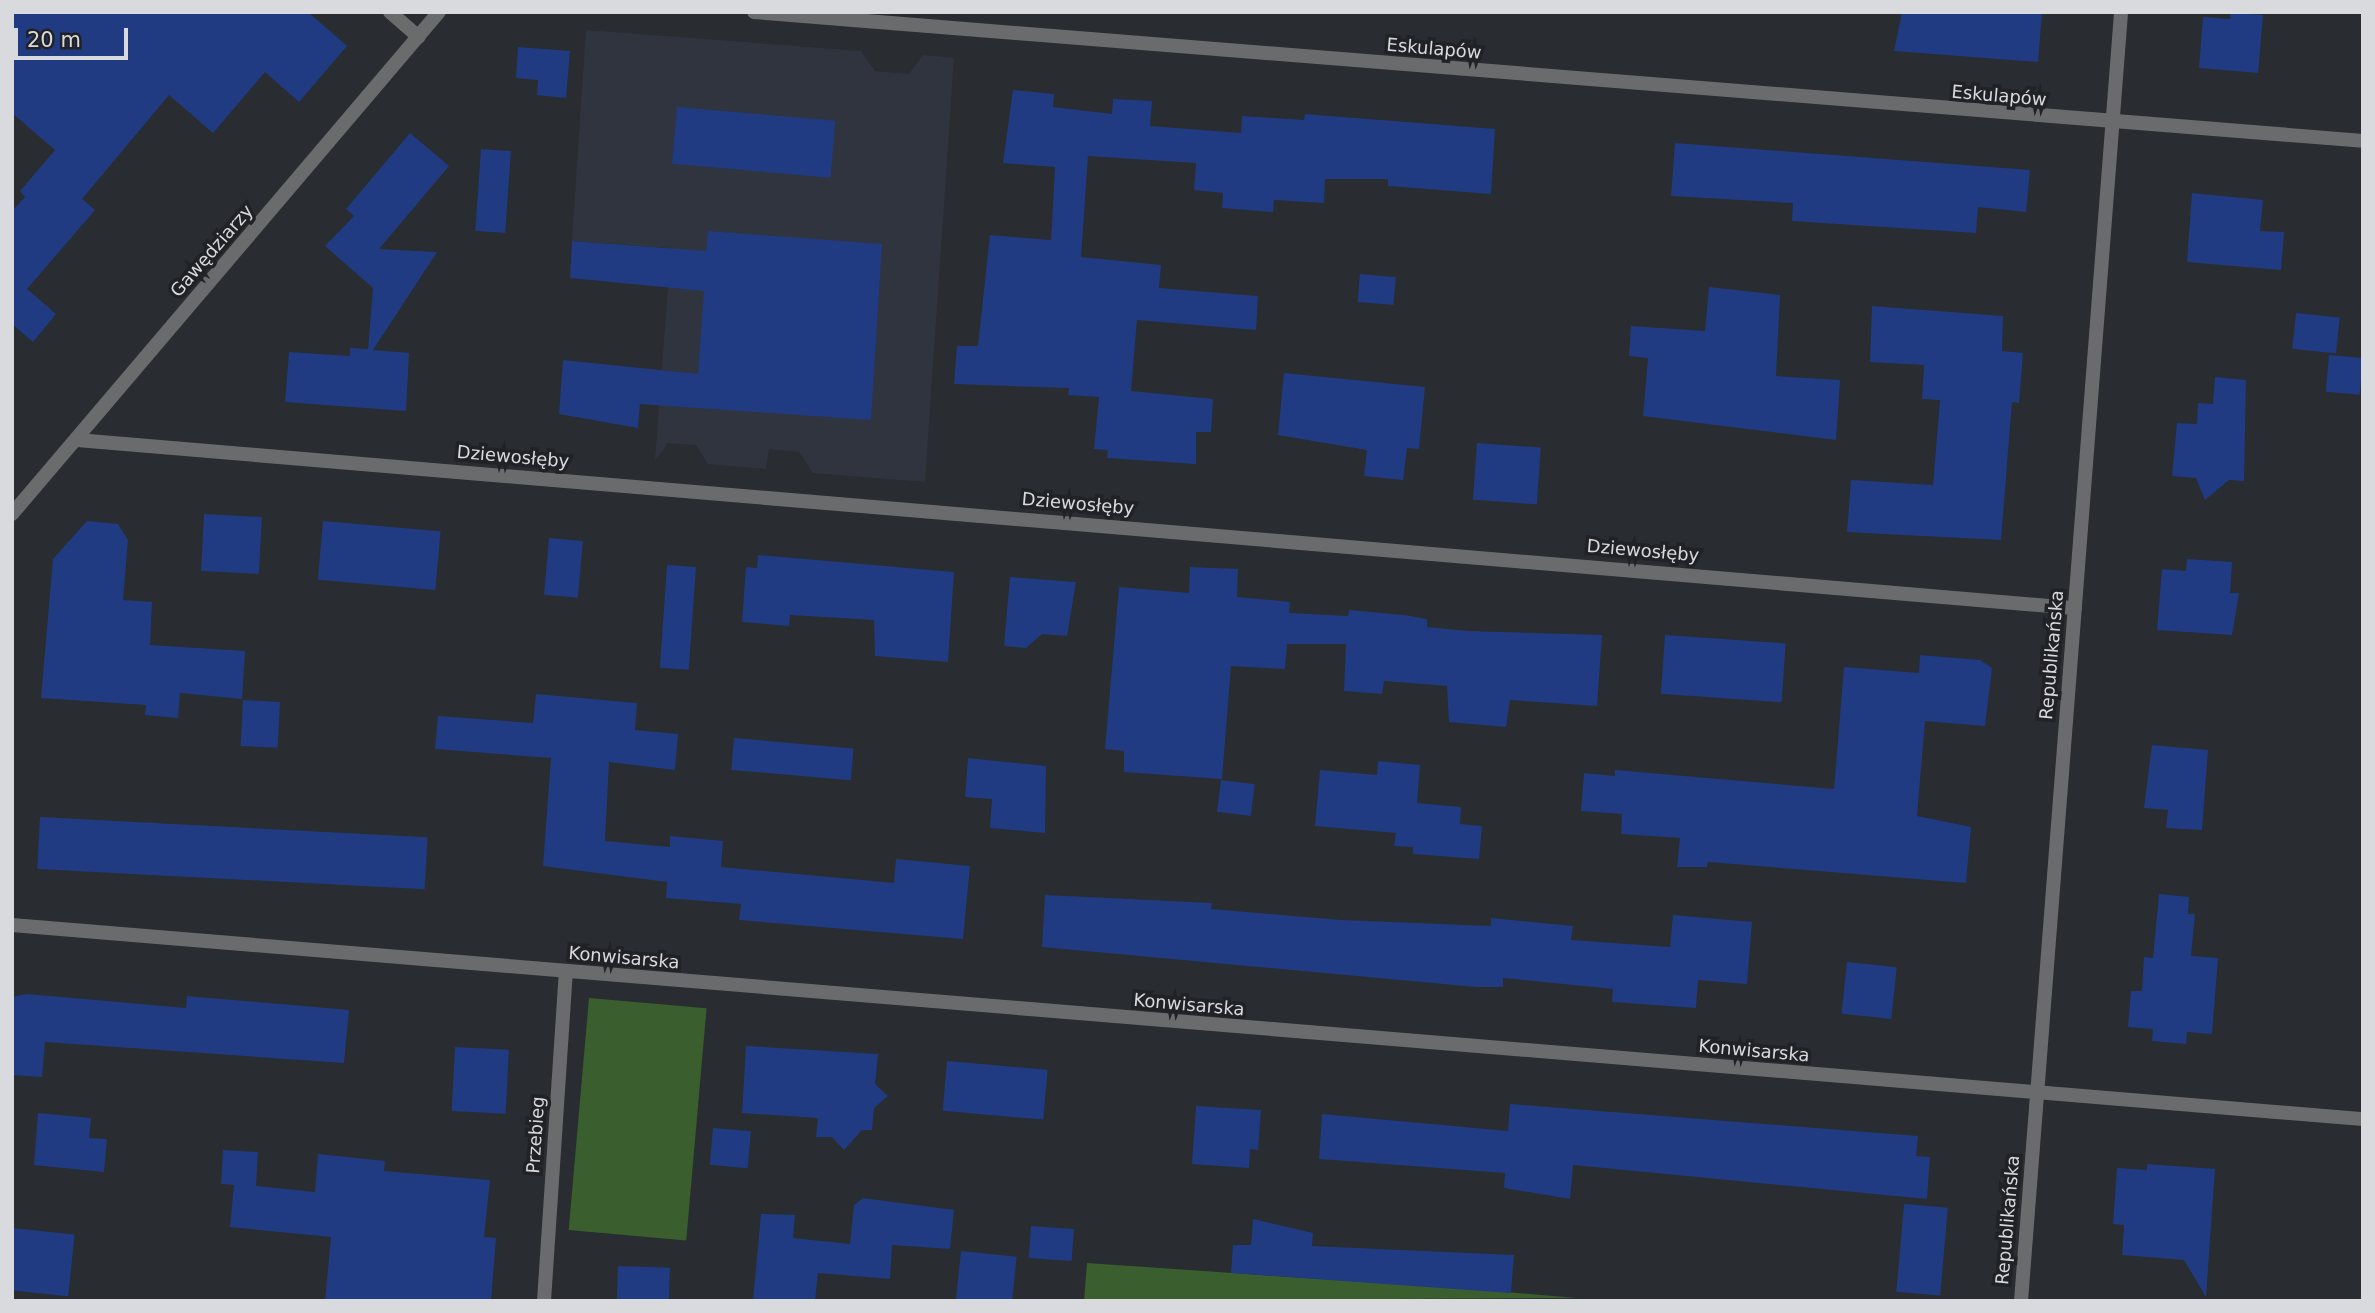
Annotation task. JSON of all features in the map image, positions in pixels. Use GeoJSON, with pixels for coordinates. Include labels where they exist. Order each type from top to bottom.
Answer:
{"type":"FeatureCollection","features":[{"type":"Feature","properties":{"kind":"street"},"geometry":{"type":"LineString","coordinates":[[390,12],[419,37]]}},
{"type":"Feature","properties":{"kind":"street","name":"Gawędziarzy"},"geometry":{"type":"LineString","coordinates":[[12,514],[439,12]]}},
{"type":"Feature","properties":{"kind":"street","name":"Eskulapów"},"geometry":{"type":"LineString","coordinates":[[754,12],[2111,124],[2363,141]]}},
{"type":"Feature","properties":{"kind":"street","name":"Republikańska"},"geometry":{"type":"LineString","coordinates":[[2021,1301],[2120,12]]}},
{"type":"Feature","properties":{"kind":"street","name":"Dziewosłęby"},"geometry":{"type":"LineString","coordinates":[[77,440],[2075,608]]}},
{"type":"Feature","properties":{"kind":"street","name":"Konwisarska"},"geometry":{"type":"LineString","coordinates":[[12,925],[2363,1119]]}},
{"type":"Feature","properties":{"kind":"street","name":"Przebieg"},"geometry":{"type":"LineString","coordinates":[[544,1301],[566,972]]}},
{"type":"Feature","properties":{"kind":"shaded area"},"geometry":{"type":"Polygon","coordinates":[[[586,30],[861,51],[875,71],[909,74],[923,55],[954,58],[925,482],[813,473],[799,452],[769,449],[766,469],[708,464],[696,445],[668,443],[655,460],[671,248],[572,241],[586,30]]]}},
{"type":"Feature","properties":{"kind":"green space"},"geometry":{"type":"Polygon","coordinates":[[[589,998],[707,1008],[686,1240],[569,1230],[589,998]]]}},
{"type":"Feature","properties":{"kind":"green space"},"geometry":{"type":"Polygon","coordinates":[[[1087,1263],[1482,1290],[1577,1298],[1084,1301],[1087,1263]]]}},
{"type":"Feature","properties":{"kind":"building"},"geometry":{"type":"Polygon","coordinates":[[[12,12],[308,12],[347,46],[299,102],[265,72],[213,133],[169,95],[82,199],[95,210],[27,289],[56,314],[33,342],[12,324],[12,211],[25,197],[20,191],[55,150],[12,113],[12,12]]]}},
{"type":"Feature","properties":{"kind":"building"},"geometry":{"type":"Polygon","coordinates":[[[1902,12],[2042,12],[2038,62],[1894,51],[1902,12]]]}},
{"type":"Feature","properties":{"kind":"building"},"geometry":{"type":"Polygon","coordinates":[[[2231,13],[2263,15],[2258,73],[2199,68],[2203,17],[2230,19],[2231,13]]]}},
{"type":"Feature","properties":{"kind":"building"},"geometry":{"type":"Polygon","coordinates":[[[518,47],[570,51],[566,98],[537,95],[538,80],[516,78],[518,47]]]}},
{"type":"Feature","properties":{"kind":"building"},"geometry":{"type":"Polygon","coordinates":[[[1013,90],[1054,94],[1053,107],[1112,114],[1113,99],[1152,101],[1150,126],[1241,133],[1242,116],[1304,120],[1305,114],[1495,129],[1491,194],[1388,186],[1388,179],[1325,179],[1324,203],[1274,200],[1273,212],[1222,208],[1223,193],[1194,190],[1196,163],[1088,156],[1081,257],[1161,265],[1159,288],[1258,296],[1256,330],[1137,320],[1131,391],[1213,399],[1211,432],[1196,432],[1196,464],[1107,458],[1108,450],[1094,449],[1099,397],[1068,395],[1069,388],[954,384],[957,346],[978,346],[990,235],[1051,240],[1055,167],[1003,163],[1013,90]]]}},
{"type":"Feature","properties":{"kind":"building"},"geometry":{"type":"Polygon","coordinates":[[[677,107],[835,121],[830,178],[672,164],[677,107]]]}},
{"type":"Feature","properties":{"kind":"building"},"geometry":{"type":"Polygon","coordinates":[[[410,133],[449,166],[379,249],[437,252],[373,350],[409,353],[406,411],[285,402],[289,352],[350,356],[350,348],[368,349],[373,288],[325,246],[354,216],[346,209],[410,133]]]}},
{"type":"Feature","properties":{"kind":"building"},"geometry":{"type":"Polygon","coordinates":[[[1675,143],[2030,170],[2026,212],[1978,207],[1976,233],[1792,221],[1793,203],[1671,196],[1675,143]]]}},
{"type":"Feature","properties":{"kind":"building"},"geometry":{"type":"Polygon","coordinates":[[[481,149],[511,151],[505,233],[475,231],[481,149]]]}},
{"type":"Feature","properties":{"kind":"building"},"geometry":{"type":"Polygon","coordinates":[[[2192,193],[2263,200],[2260,231],[2284,232],[2281,270],[2187,262],[2192,193]]]}},
{"type":"Feature","properties":{"kind":"building"},"geometry":{"type":"Polygon","coordinates":[[[708,231],[882,244],[871,420],[640,404],[638,428],[559,414],[563,360],[698,374],[704,291],[570,278],[572,241],[706,251],[708,231]]]}},
{"type":"Feature","properties":{"kind":"building"},"geometry":{"type":"Polygon","coordinates":[[[1360,274],[1396,277],[1393,305],[1358,302],[1360,274]]]}},
{"type":"Feature","properties":{"kind":"building"},"geometry":{"type":"Polygon","coordinates":[[[1709,287],[1780,295],[1776,376],[1840,380],[1836,440],[1643,416],[1648,358],[1629,356],[1631,326],[1705,331],[1709,287]]]}},
{"type":"Feature","properties":{"kind":"building"},"geometry":{"type":"Polygon","coordinates":[[[1872,306],[2003,316],[2002,351],[2023,353],[2019,403],[2012,402],[2001,540],[1847,532],[1851,480],[1933,485],[1940,400],[1922,399],[1924,365],[1870,362],[1872,306]]]}},
{"type":"Feature","properties":{"kind":"building"},"geometry":{"type":"Polygon","coordinates":[[[2296,313],[2340,318],[2336,353],[2292,349],[2296,313]]]}},
{"type":"Feature","properties":{"kind":"building"},"geometry":{"type":"Polygon","coordinates":[[[2329,355],[2363,358],[2360,395],[2326,392],[2329,355]]]}},
{"type":"Feature","properties":{"kind":"building"},"geometry":{"type":"Polygon","coordinates":[[[1284,373],[1425,387],[1419,449],[1407,448],[1403,480],[1364,476],[1367,450],[1278,435],[1284,373]]]}},
{"type":"Feature","properties":{"kind":"building"},"geometry":{"type":"Polygon","coordinates":[[[2215,377],[2246,380],[2244,481],[2229,480],[2205,500],[2196,478],[2172,476],[2177,423],[2197,424],[2198,403],[2213,404],[2215,377]]]}},
{"type":"Feature","properties":{"kind":"building"},"geometry":{"type":"Polygon","coordinates":[[[1477,443],[1541,447],[1537,504],[1473,500],[1477,443]]]}},
{"type":"Feature","properties":{"kind":"building"},"geometry":{"type":"Polygon","coordinates":[[[204,514],[262,517],[259,574],[201,571],[204,514]]]}},
{"type":"Feature","properties":{"kind":"building"},"geometry":{"type":"Polygon","coordinates":[[[87,521],[118,524],[128,540],[123,600],[152,602],[150,645],[245,651],[242,699],[180,693],[178,718],[145,715],[146,705],[41,698],[53,559],[87,521]]]}},
{"type":"Feature","properties":{"kind":"building"},"geometry":{"type":"Polygon","coordinates":[[[323,521],[441,531],[435,590],[318,580],[323,521]]]}},
{"type":"Feature","properties":{"kind":"building"},"geometry":{"type":"Polygon","coordinates":[[[549,538],[583,541],[578,598],[544,595],[549,538]]]}},
{"type":"Feature","properties":{"kind":"building"},"geometry":{"type":"Polygon","coordinates":[[[758,555],[954,572],[948,662],[875,656],[874,620],[790,615],[789,626],[742,622],[746,567],[757,568],[758,555]]]}},
{"type":"Feature","properties":{"kind":"building"},"geometry":{"type":"Polygon","coordinates":[[[2187,559],[2232,562],[2230,593],[2239,593],[2232,635],[2157,630],[2162,569],[2186,571],[2187,559]]]}},
{"type":"Feature","properties":{"kind":"building"},"geometry":{"type":"Polygon","coordinates":[[[667,565],[696,567],[689,670],[660,668],[667,565]]]}},
{"type":"Feature","properties":{"kind":"building"},"geometry":{"type":"Polygon","coordinates":[[[1190,567],[1238,569],[1237,597],[1290,602],[1289,613],[1348,616],[1349,610],[1427,619],[1427,627],[1602,635],[1597,706],[1510,700],[1506,727],[1449,722],[1447,686],[1384,681],[1382,694],[1344,691],[1346,644],[1287,644],[1285,669],[1231,666],[1222,779],[1124,772],[1124,751],[1105,749],[1119,587],[1189,593],[1190,567]]]}},
{"type":"Feature","properties":{"kind":"building"},"geometry":{"type":"Polygon","coordinates":[[[1010,577],[1076,582],[1067,636],[1042,634],[1026,648],[1004,646],[1010,577]]]}},
{"type":"Feature","properties":{"kind":"building"},"geometry":{"type":"Polygon","coordinates":[[[1665,635],[1786,643],[1782,702],[1661,694],[1665,635]]]}},
{"type":"Feature","properties":{"kind":"building"},"geometry":{"type":"Polygon","coordinates":[[[1920,655],[1980,660],[1992,668],[1985,726],[1925,721],[1917,816],[1971,827],[1966,883],[1708,862],[1707,867],[1677,867],[1680,838],[1621,834],[1622,814],[1581,811],[1584,773],[1615,776],[1615,770],[1834,789],[1844,667],[1919,673],[1920,655]]]}},
{"type":"Feature","properties":{"kind":"building"},"geometry":{"type":"Polygon","coordinates":[[[536,694],[637,703],[635,730],[678,734],[675,770],[609,762],[605,841],[670,847],[670,836],[723,841],[721,867],[894,883],[896,859],[970,866],[963,939],[739,920],[741,904],[666,898],[667,882],[543,866],[551,758],[435,749],[438,716],[533,723],[536,694]]]}},
{"type":"Feature","properties":{"kind":"building"},"geometry":{"type":"Polygon","coordinates":[[[243,700],[280,702],[278,748],[241,746],[243,700]]]}},
{"type":"Feature","properties":{"kind":"building"},"geometry":{"type":"Polygon","coordinates":[[[734,738],[854,748],[851,780],[731,770],[734,738]]]}},
{"type":"Feature","properties":{"kind":"building"},"geometry":{"type":"Polygon","coordinates":[[[2152,745],[2208,750],[2202,830],[2166,828],[2168,810],[2144,808],[2152,745]]]}},
{"type":"Feature","properties":{"kind":"building"},"geometry":{"type":"Polygon","coordinates":[[[968,758],[1046,766],[1045,833],[990,828],[992,799],[965,797],[968,758]]]}},
{"type":"Feature","properties":{"kind":"building"},"geometry":{"type":"Polygon","coordinates":[[[1378,761],[1420,765],[1417,803],[1461,807],[1460,824],[1482,826],[1479,859],[1413,854],[1413,847],[1394,846],[1396,833],[1315,826],[1320,770],[1377,775],[1378,761]]]}},
{"type":"Feature","properties":{"kind":"building"},"geometry":{"type":"Polygon","coordinates":[[[1221,780],[1255,784],[1251,816],[1217,812],[1221,780]]]}},
{"type":"Feature","properties":{"kind":"building"},"geometry":{"type":"Polygon","coordinates":[[[40,817],[427,837],[425,889],[37,869],[40,817]]]}},
{"type":"Feature","properties":{"kind":"building"},"geometry":{"type":"Polygon","coordinates":[[[2159,894],[2189,897],[2188,914],[2195,914],[2191,956],[2218,958],[2212,1034],[2187,1032],[2186,1044],[2152,1041],[2153,1029],[2128,1027],[2131,991],[2142,991],[2144,957],[2153,958],[2159,894]]]}},
{"type":"Feature","properties":{"kind":"building"},"geometry":{"type":"Polygon","coordinates":[[[1045,895],[1212,903],[1211,909],[1341,920],[1491,926],[1491,918],[1573,926],[1571,940],[1670,947],[1673,915],[1752,922],[1747,984],[1698,980],[1696,1008],[1612,1002],[1613,989],[1503,978],[1503,987],[1476,987],[1042,947],[1045,895]]]}},
{"type":"Feature","properties":{"kind":"building"},"geometry":{"type":"Polygon","coordinates":[[[1847,962],[1897,967],[1891,1019],[1842,1014],[1847,962]]]}},
{"type":"Feature","properties":{"kind":"building"},"geometry":{"type":"Polygon","coordinates":[[[27,994],[186,1008],[187,996],[349,1010],[344,1063],[45,1042],[42,1077],[12,1075],[12,997],[27,994]]]}},
{"type":"Feature","properties":{"kind":"building"},"geometry":{"type":"Polygon","coordinates":[[[746,1046],[878,1054],[875,1084],[888,1096],[874,1108],[872,1130],[862,1130],[844,1150],[832,1137],[816,1137],[818,1118],[742,1113],[746,1046]]]}},
{"type":"Feature","properties":{"kind":"building"},"geometry":{"type":"Polygon","coordinates":[[[455,1047],[509,1050],[506,1114],[452,1111],[455,1047]]]}},
{"type":"Feature","properties":{"kind":"building"},"geometry":{"type":"Polygon","coordinates":[[[947,1061],[1048,1070],[1043,1120],[943,1111],[947,1061]]]}},
{"type":"Feature","properties":{"kind":"building"},"geometry":{"type":"Polygon","coordinates":[[[1510,1104],[1918,1136],[1916,1156],[1930,1157],[1927,1199],[1573,1165],[1570,1199],[1504,1188],[1505,1173],[1319,1159],[1322,1114],[1508,1131],[1510,1104]]]}},
{"type":"Feature","properties":{"kind":"building"},"geometry":{"type":"Polygon","coordinates":[[[1196,1106],[1261,1110],[1258,1150],[1250,1149],[1249,1168],[1192,1164],[1196,1106]]]}},
{"type":"Feature","properties":{"kind":"building"},"geometry":{"type":"Polygon","coordinates":[[[38,1113],[91,1118],[89,1138],[107,1139],[104,1172],[34,1165],[38,1113]]]}},
{"type":"Feature","properties":{"kind":"building"},"geometry":{"type":"Polygon","coordinates":[[[713,1128],[751,1131],[748,1168],[710,1165],[713,1128]]]}},
{"type":"Feature","properties":{"kind":"building"},"geometry":{"type":"Polygon","coordinates":[[[223,1150],[258,1152],[256,1186],[315,1192],[318,1154],[385,1161],[384,1171],[490,1180],[484,1237],[496,1238],[491,1301],[325,1301],[331,1237],[230,1227],[234,1185],[221,1184],[223,1150]]]}},
{"type":"Feature","properties":{"kind":"building"},"geometry":{"type":"Polygon","coordinates":[[[2147,1164],[2215,1169],[2206,1297],[2184,1260],[2122,1255],[2124,1225],[2113,1224],[2117,1168],[2147,1170],[2147,1164]]]}},
{"type":"Feature","properties":{"kind":"building"},"geometry":{"type":"Polygon","coordinates":[[[863,1198],[954,1210],[950,1249],[892,1245],[890,1279],[818,1273],[815,1301],[753,1301],[761,1214],[795,1215],[793,1238],[850,1244],[854,1205],[863,1198]]]}},
{"type":"Feature","properties":{"kind":"building"},"geometry":{"type":"Polygon","coordinates":[[[1904,1204],[1948,1208],[1940,1295],[1896,1292],[1904,1204]]]}},
{"type":"Feature","properties":{"kind":"building"},"geometry":{"type":"Polygon","coordinates":[[[1253,1219],[1313,1233],[1312,1246],[1514,1255],[1511,1293],[1231,1273],[1233,1245],[1251,1245],[1253,1219]]]}},
{"type":"Feature","properties":{"kind":"building"},"geometry":{"type":"Polygon","coordinates":[[[1031,1226],[1074,1229],[1072,1261],[1029,1258],[1031,1226]]]}},
{"type":"Feature","properties":{"kind":"building"},"geometry":{"type":"Polygon","coordinates":[[[12,1228],[75,1235],[68,1296],[12,1290],[12,1228]]]}},
{"type":"Feature","properties":{"kind":"building"},"geometry":{"type":"Polygon","coordinates":[[[961,1251],[1017,1257],[1012,1301],[956,1301],[961,1251]]]}},
{"type":"Feature","properties":{"kind":"building"},"geometry":{"type":"Polygon","coordinates":[[[618,1266],[670,1268],[669,1301],[617,1301],[618,1266]]]}}]}
